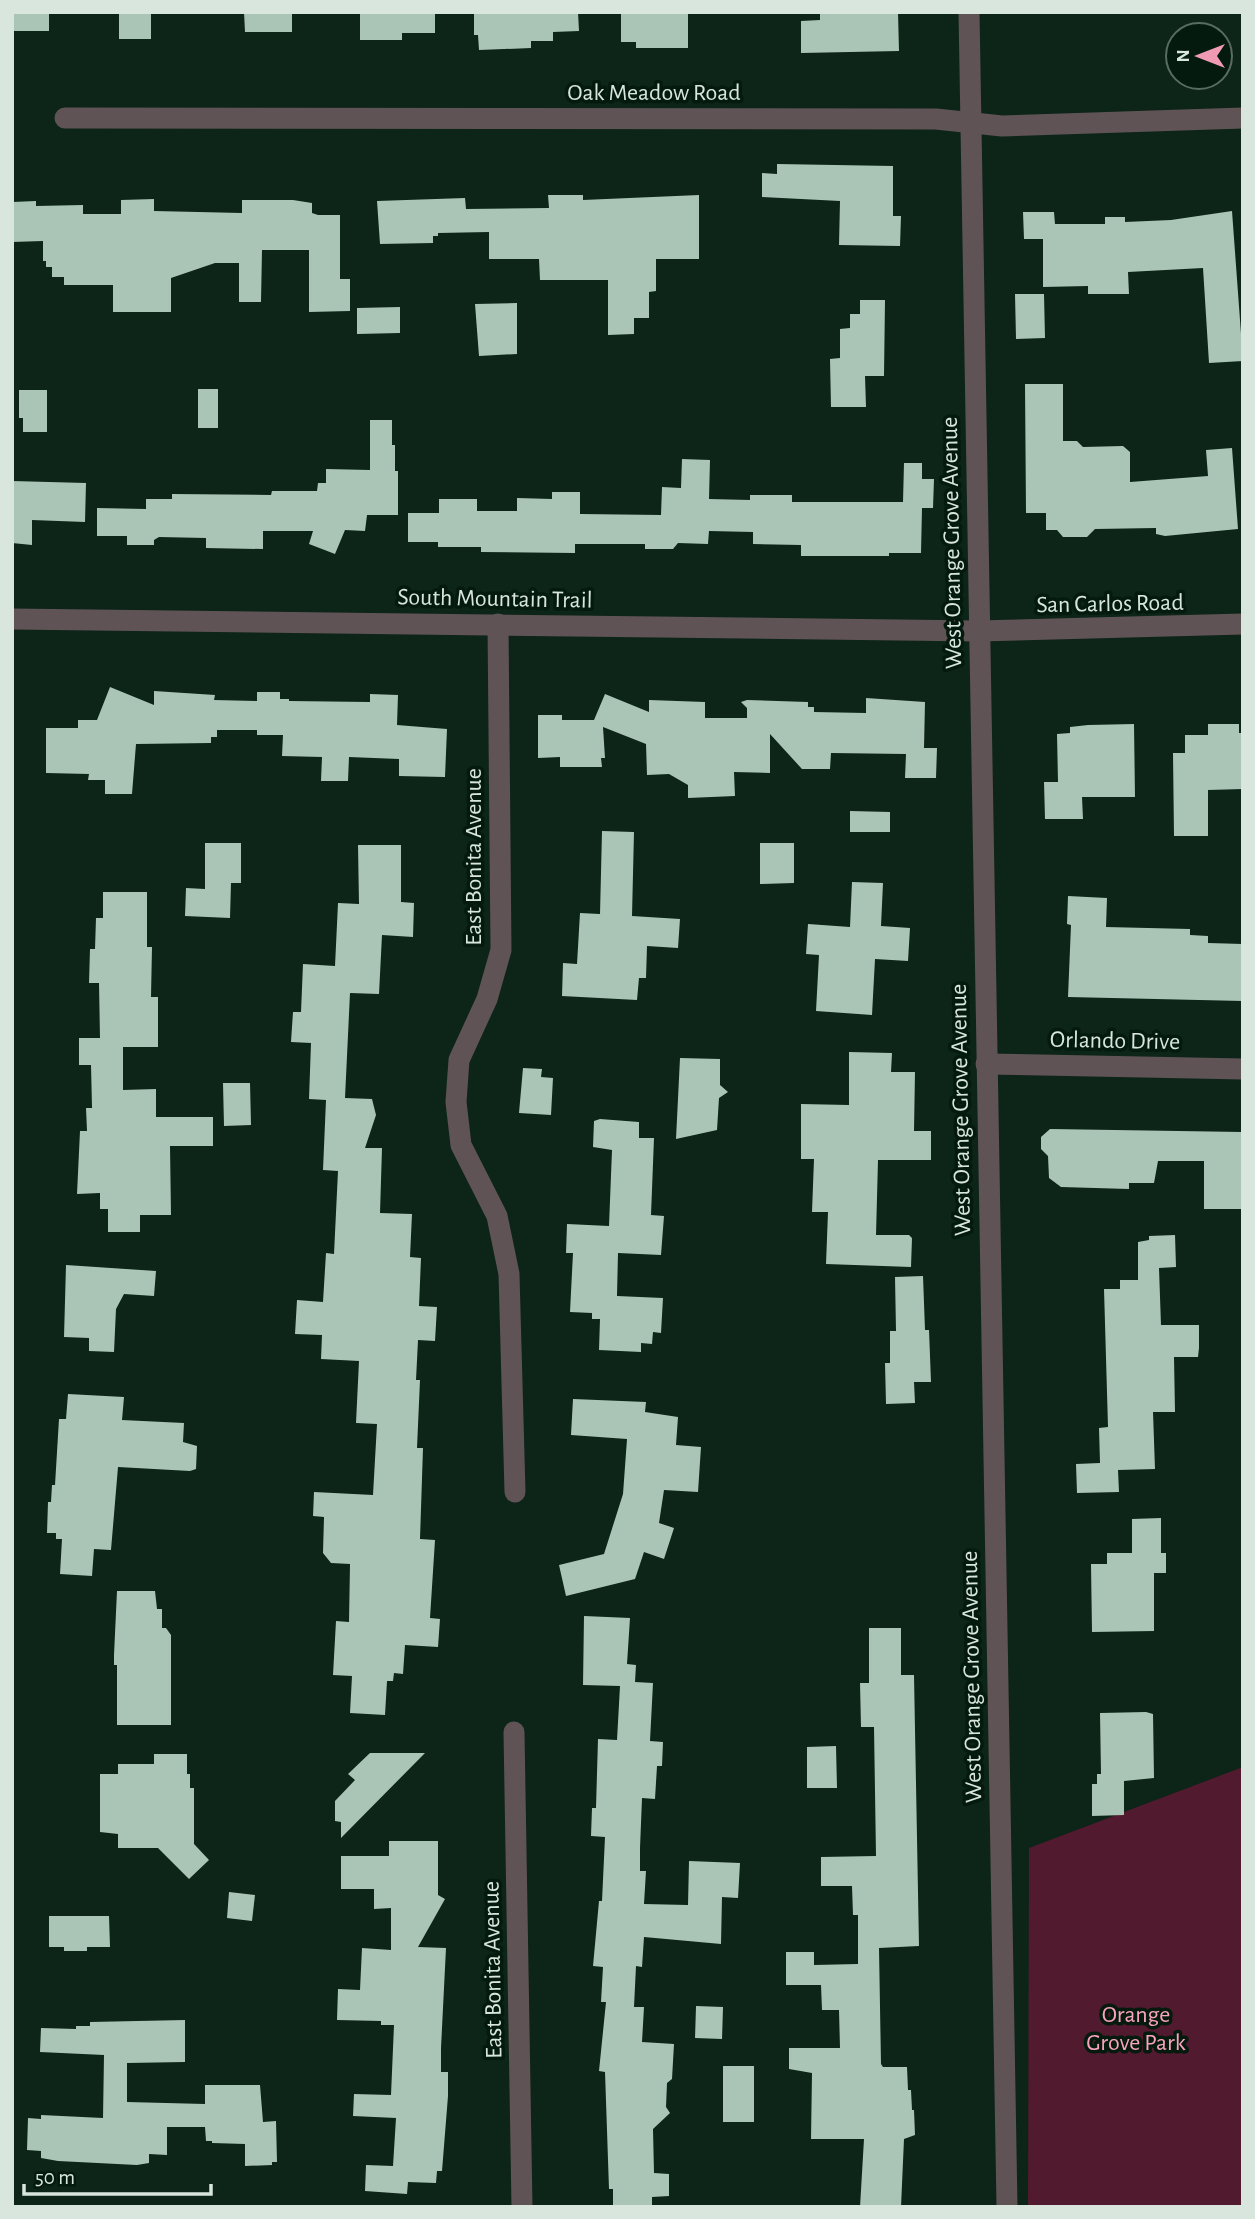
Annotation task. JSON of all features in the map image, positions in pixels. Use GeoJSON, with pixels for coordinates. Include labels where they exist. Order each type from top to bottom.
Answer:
{"type":"FeatureCollection","features":[{"type":"Feature","properties":{"kind":"street","name":"West Orange Grove Avenue"},"geometry":{"type":"LineString","coordinates":[[970,12],[978,631],[1007,2207]]}},
{"type":"Feature","properties":{"kind":"street","name":"Oak Meadow Road"},"geometry":{"type":"LineString","coordinates":[[65,118],[922,119],[1002,126],[1243,118]]}},
{"type":"Feature","properties":{"kind":"street","name":"South Mountain Trail"},"geometry":{"type":"LineString","coordinates":[[12,619],[978,631]]}},
{"type":"Feature","properties":{"kind":"street","name":"East Bonita Avenue"},"geometry":{"type":"LineString","coordinates":[[498,624],[501,950],[487,999],[459,1060],[456,1101],[461,1145],[498,1216],[509,1274],[515,1492]]}},
{"type":"Feature","properties":{"kind":"street","name":"San Carlos Road"},"geometry":{"type":"LineString","coordinates":[[978,631],[1243,624]]}},
{"type":"Feature","properties":{"kind":"street","name":"Orlando Drive"},"geometry":{"type":"LineString","coordinates":[[986,1064],[1243,1069]]}},
{"type":"Feature","properties":{"kind":"street","name":"East Bonita Avenue"},"geometry":{"type":"LineString","coordinates":[[514,1732],[522,2207]]}},
{"type":"Feature","properties":{"kind":"green space","name":"Orange Grove Park"},"geometry":{"type":"Polygon","coordinates":[[[1243,1767],[1243,2207],[1028,2207],[1029,1848],[1243,1767]]]}},
{"type":"Feature","properties":{"kind":"building"},"geometry":{"type":"Polygon","coordinates":[[[12,12],[49,12],[49,31],[12,31],[12,12]]]}},
{"type":"Feature","properties":{"kind":"building"},"geometry":{"type":"Polygon","coordinates":[[[119,12],[151,12],[151,39],[119,39],[119,12]]]}},
{"type":"Feature","properties":{"kind":"building"},"geometry":{"type":"Polygon","coordinates":[[[244,12],[292,12],[292,32],[245,32],[244,12]]]}},
{"type":"Feature","properties":{"kind":"building"},"geometry":{"type":"Polygon","coordinates":[[[360,12],[435,12],[435,33],[402,33],[402,40],[360,40],[360,12]]]}},
{"type":"Feature","properties":{"kind":"building"},"geometry":{"type":"Polygon","coordinates":[[[474,12],[578,12],[579,31],[553,32],[553,41],[531,41],[531,48],[479,50],[478,35],[474,35],[474,12]]]}},
{"type":"Feature","properties":{"kind":"building"},"geometry":{"type":"Polygon","coordinates":[[[621,12],[688,12],[688,48],[636,48],[636,42],[621,42],[621,12]]]}},
{"type":"Feature","properties":{"kind":"building"},"geometry":{"type":"Polygon","coordinates":[[[820,12],[898,12],[899,51],[801,53],[801,21],[820,20],[820,12]]]}},
{"type":"Feature","properties":{"kind":"building"},"geometry":{"type":"Polygon","coordinates":[[[777,164],[893,166],[893,216],[901,216],[900,246],[839,245],[840,201],[762,197],[762,173],[777,174],[777,164]]]}},
{"type":"Feature","properties":{"kind":"building"},"geometry":{"type":"Polygon","coordinates":[[[548,195],[583,195],[583,200],[699,195],[699,259],[656,259],[656,291],[649,292],[649,318],[634,318],[634,334],[608,335],[608,280],[540,280],[539,259],[489,259],[489,232],[438,233],[438,236],[433,236],[433,243],[380,244],[377,201],[465,198],[466,209],[549,208],[548,195]]]}},
{"type":"Feature","properties":{"kind":"building"},"geometry":{"type":"Polygon","coordinates":[[[154,199],[154,211],[242,213],[242,200],[293,200],[312,203],[312,213],[318,215],[340,215],[340,279],[350,279],[350,311],[309,312],[309,250],[262,250],[261,302],[239,302],[239,263],[215,263],[171,278],[171,312],[113,312],[113,285],[64,285],[64,277],[52,277],[52,267],[46,267],[46,261],[43,261],[43,241],[12,242],[12,202],[36,201],[36,206],[83,205],[83,214],[121,214],[121,200],[154,199]]]}},
{"type":"Feature","properties":{"kind":"building"},"geometry":{"type":"Polygon","coordinates":[[[1232,211],[1243,361],[1209,363],[1203,268],[1128,272],[1129,294],[1088,294],[1088,286],[1043,287],[1043,239],[1024,239],[1023,212],[1054,212],[1055,224],[1105,224],[1105,217],[1125,217],[1125,222],[1171,220],[1232,211]]]}},
{"type":"Feature","properties":{"kind":"building"},"geometry":{"type":"Polygon","coordinates":[[[1015,294],[1044,294],[1045,338],[1016,339],[1015,294]]]}},
{"type":"Feature","properties":{"kind":"building"},"geometry":{"type":"Polygon","coordinates":[[[860,300],[885,300],[884,376],[865,376],[866,407],[831,407],[830,359],[840,358],[840,329],[850,328],[850,314],[860,314],[860,300]]]}},
{"type":"Feature","properties":{"kind":"building"},"geometry":{"type":"Polygon","coordinates":[[[517,303],[517,354],[479,356],[475,304],[517,303]]]}},
{"type":"Feature","properties":{"kind":"building"},"geometry":{"type":"Polygon","coordinates":[[[400,307],[400,333],[357,334],[357,308],[400,307]]]}},
{"type":"Feature","properties":{"kind":"building"},"geometry":{"type":"Polygon","coordinates":[[[1025,384],[1063,384],[1063,441],[1077,441],[1083,447],[1123,446],[1130,452],[1130,482],[1208,476],[1206,450],[1232,448],[1238,529],[1165,536],[1156,534],[1156,528],[1095,529],[1087,537],[1063,537],[1057,530],[1046,530],[1046,513],[1026,513],[1025,384]]]}},
{"type":"Feature","properties":{"kind":"building"},"geometry":{"type":"Polygon","coordinates":[[[198,389],[218,389],[218,428],[198,428],[198,389]]]}},
{"type":"Feature","properties":{"kind":"building"},"geometry":{"type":"Polygon","coordinates":[[[19,390],[47,390],[47,432],[23,432],[23,418],[19,418],[19,390]]]}},
{"type":"Feature","properties":{"kind":"building"},"geometry":{"type":"Polygon","coordinates":[[[370,420],[392,420],[395,471],[398,471],[398,515],[367,515],[365,531],[345,530],[335,554],[309,544],[313,531],[263,531],[263,549],[206,548],[206,538],[159,537],[154,540],[154,545],[127,545],[127,536],[97,536],[97,508],[146,509],[146,499],[172,499],[172,494],[271,495],[272,491],[317,491],[318,483],[326,483],[326,469],[370,470],[370,420]]]}},
{"type":"Feature","properties":{"kind":"building"},"geometry":{"type":"Polygon","coordinates":[[[682,459],[710,460],[709,499],[750,500],[750,495],[792,495],[792,502],[903,502],[904,463],[922,463],[922,479],[934,479],[933,508],[922,508],[921,553],[889,553],[889,556],[801,556],[801,545],[753,544],[753,532],[709,531],[708,544],[678,543],[673,549],[645,549],[645,544],[575,544],[575,553],[481,552],[481,547],[438,547],[438,542],[408,542],[408,513],[439,513],[439,499],[477,499],[477,511],[517,511],[517,498],[552,499],[552,492],[580,492],[580,514],[661,515],[662,487],[681,488],[682,459]]]}},
{"type":"Feature","properties":{"kind":"building"},"geometry":{"type":"Polygon","coordinates":[[[12,481],[86,483],[85,522],[32,520],[32,545],[12,543],[12,481]]]}},
{"type":"Feature","properties":{"kind":"building"},"geometry":{"type":"Polygon","coordinates":[[[110,687],[154,705],[154,691],[215,695],[214,700],[257,701],[257,692],[280,692],[280,699],[289,701],[370,702],[370,694],[398,695],[397,725],[447,729],[445,777],[399,776],[399,759],[349,757],[348,781],[321,781],[322,757],[282,756],[283,735],[257,735],[257,730],[217,730],[217,737],[211,737],[211,743],[136,744],[132,794],[105,794],[105,780],[88,780],[89,774],[46,773],[46,728],[78,728],[78,720],[97,720],[110,687]]]}},
{"type":"Feature","properties":{"kind":"building"},"geometry":{"type":"Polygon","coordinates":[[[605,694],[649,712],[649,700],[705,702],[705,718],[747,718],[747,708],[741,702],[747,700],[808,702],[808,707],[814,707],[814,712],[866,713],[866,698],[925,702],[924,748],[937,748],[936,778],[905,778],[906,754],[831,753],[830,769],[802,769],[770,734],[770,773],[734,772],[735,796],[688,798],[688,785],[669,774],[647,775],[646,744],[603,727],[605,758],[601,758],[602,767],[560,767],[560,757],[538,758],[538,715],[562,715],[562,720],[594,720],[605,694]]]}},
{"type":"Feature","properties":{"kind":"building"},"geometry":{"type":"Polygon","coordinates":[[[1134,724],[1135,797],[1082,797],[1083,819],[1045,819],[1044,782],[1058,782],[1057,734],[1070,733],[1070,727],[1134,724]]]}},
{"type":"Feature","properties":{"kind":"building"},"geometry":{"type":"Polygon","coordinates":[[[1208,724],[1239,724],[1239,733],[1243,733],[1243,789],[1208,790],[1208,836],[1174,836],[1173,753],[1185,753],[1185,735],[1208,735],[1208,724]]]}},
{"type":"Feature","properties":{"kind":"building"},"geometry":{"type":"Polygon","coordinates":[[[850,811],[890,812],[890,832],[850,832],[850,811]]]}},
{"type":"Feature","properties":{"kind":"building"},"geometry":{"type":"Polygon","coordinates":[[[602,831],[634,832],[632,916],[680,919],[678,948],[647,946],[646,978],[639,978],[637,1000],[562,996],[563,963],[577,964],[580,913],[600,914],[602,831]]]}},
{"type":"Feature","properties":{"kind":"building"},"geometry":{"type":"Polygon","coordinates":[[[205,843],[241,843],[241,883],[231,883],[230,918],[185,916],[186,888],[205,889],[205,843]]]}},
{"type":"Feature","properties":{"kind":"building"},"geometry":{"type":"Polygon","coordinates":[[[760,843],[794,843],[794,883],[760,884],[760,843]]]}},
{"type":"Feature","properties":{"kind":"building"},"geometry":{"type":"Polygon","coordinates":[[[358,845],[401,845],[401,902],[414,903],[413,937],[382,935],[379,994],[350,993],[345,1098],[372,1099],[376,1115],[365,1148],[382,1148],[380,1213],[412,1214],[410,1257],[421,1258],[419,1306],[437,1307],[435,1341],[418,1340],[416,1380],[420,1380],[417,1448],[423,1448],[420,1539],[435,1540],[430,1618],[440,1619],[438,1647],[405,1645],[403,1674],[394,1673],[393,1681],[387,1681],[385,1715],[350,1713],[352,1676],[333,1675],[336,1621],[349,1622],[350,1564],[331,1563],[323,1553],[324,1517],[313,1516],[314,1492],[373,1495],[377,1424],[356,1423],[359,1361],[321,1359],[322,1335],[295,1334],[297,1300],[323,1302],[326,1253],[334,1254],[338,1171],[323,1170],[326,1100],[309,1099],[311,1043],[291,1042],[293,1012],[301,1012],[303,964],[335,966],[338,903],[359,904],[358,845]]]}},
{"type":"Feature","properties":{"kind":"building"},"geometry":{"type":"Polygon","coordinates":[[[852,882],[883,883],[881,926],[910,928],[908,961],[875,959],[872,1015],[816,1011],[819,955],[806,954],[808,924],[850,927],[852,882]]]}},
{"type":"Feature","properties":{"kind":"building"},"geometry":{"type":"Polygon","coordinates":[[[103,892],[147,892],[147,947],[152,947],[151,997],[158,997],[158,1047],[123,1047],[123,1090],[156,1089],[156,1117],[213,1117],[213,1146],[170,1146],[171,1215],[140,1215],[140,1232],[108,1232],[108,1209],[100,1209],[100,1193],[77,1194],[80,1131],[87,1131],[86,1108],[92,1108],[91,1065],[79,1065],[79,1038],[100,1038],[99,983],[89,983],[90,949],[95,949],[96,918],[103,918],[103,892]]]}},
{"type":"Feature","properties":{"kind":"building"},"geometry":{"type":"Polygon","coordinates":[[[1068,896],[1107,898],[1106,927],[1190,929],[1190,935],[1208,936],[1208,943],[1243,944],[1243,1001],[1068,997],[1071,925],[1067,924],[1068,896]]]}},
{"type":"Feature","properties":{"kind":"building"},"geometry":{"type":"Polygon","coordinates":[[[849,1052],[892,1053],[891,1072],[915,1072],[914,1131],[931,1131],[931,1160],[878,1160],[876,1235],[909,1235],[912,1238],[911,1267],[826,1264],[828,1212],[812,1212],[814,1159],[801,1159],[801,1104],[849,1105],[849,1052]]]}},
{"type":"Feature","properties":{"kind":"building"},"geometry":{"type":"Polygon","coordinates":[[[680,1058],[720,1059],[720,1085],[728,1092],[719,1098],[717,1130],[676,1139],[680,1058]]]}},
{"type":"Feature","properties":{"kind":"building"},"geometry":{"type":"Polygon","coordinates":[[[523,1068],[542,1069],[541,1077],[553,1078],[551,1115],[519,1113],[523,1068]]]}},
{"type":"Feature","properties":{"kind":"building"},"geometry":{"type":"Polygon","coordinates":[[[223,1083],[250,1083],[251,1125],[224,1126],[223,1083]]]}},
{"type":"Feature","properties":{"kind":"building"},"geometry":{"type":"Polygon","coordinates":[[[600,1119],[639,1122],[639,1138],[654,1138],[651,1215],[664,1216],[661,1255],[618,1253],[617,1296],[663,1298],[661,1333],[653,1332],[652,1344],[641,1343],[641,1352],[599,1350],[600,1319],[592,1319],[592,1313],[570,1312],[573,1253],[566,1253],[567,1224],[609,1226],[612,1150],[593,1147],[594,1121],[600,1119]]]}},
{"type":"Feature","properties":{"kind":"building"},"geometry":{"type":"Polygon","coordinates":[[[1050,1129],[1243,1132],[1241,1209],[1204,1209],[1204,1161],[1158,1161],[1154,1183],[1129,1183],[1129,1189],[1061,1187],[1049,1178],[1048,1156],[1041,1149],[1041,1137],[1050,1129]]]}},
{"type":"Feature","properties":{"kind":"building"},"geometry":{"type":"Polygon","coordinates":[[[1175,1235],[1176,1267],[1159,1268],[1161,1325],[1199,1325],[1198,1357],[1174,1357],[1175,1412],[1153,1412],[1155,1469],[1118,1470],[1119,1492],[1077,1493],[1076,1464],[1100,1463],[1099,1428],[1108,1427],[1104,1289],[1120,1289],[1120,1280],[1138,1280],[1138,1242],[1149,1240],[1149,1236],[1175,1235]]]}},
{"type":"Feature","properties":{"kind":"building"},"geometry":{"type":"Polygon","coordinates":[[[66,1265],[156,1271],[154,1296],[124,1294],[116,1309],[114,1352],[89,1351],[89,1338],[64,1337],[66,1265]]]}},
{"type":"Feature","properties":{"kind":"building"},"geometry":{"type":"Polygon","coordinates":[[[923,1276],[931,1382],[914,1382],[915,1403],[886,1404],[885,1363],[890,1363],[890,1331],[896,1331],[895,1277],[923,1276]]]}},
{"type":"Feature","properties":{"kind":"building"},"geometry":{"type":"Polygon","coordinates":[[[68,1394],[124,1397],[122,1420],[184,1423],[183,1442],[197,1446],[196,1469],[190,1471],[118,1467],[111,1550],[94,1549],[92,1576],[60,1574],[62,1539],[56,1539],[56,1533],[47,1533],[48,1502],[51,1502],[52,1485],[55,1485],[59,1419],[66,1419],[68,1394]]]}},
{"type":"Feature","properties":{"kind":"building"},"geometry":{"type":"Polygon","coordinates":[[[573,1399],[646,1402],[645,1412],[678,1417],[676,1445],[701,1447],[698,1492],[664,1490],[659,1523],[674,1528],[664,1559],[644,1552],[635,1579],[566,1596],[559,1565],[604,1554],[623,1494],[627,1439],[571,1435],[573,1399]]]}},
{"type":"Feature","properties":{"kind":"building"},"geometry":{"type":"Polygon","coordinates":[[[1161,1518],[1161,1553],[1166,1553],[1166,1573],[1154,1573],[1154,1631],[1092,1632],[1091,1564],[1107,1564],[1107,1553],[1132,1553],[1132,1519],[1161,1518]]]}},
{"type":"Feature","properties":{"kind":"building"},"geometry":{"type":"Polygon","coordinates":[[[117,1591],[155,1591],[157,1609],[162,1609],[162,1628],[166,1628],[171,1635],[171,1725],[117,1725],[117,1665],[114,1665],[114,1655],[117,1591]]]}},
{"type":"Feature","properties":{"kind":"building"},"geometry":{"type":"Polygon","coordinates":[[[584,1616],[630,1618],[627,1664],[636,1665],[635,1682],[653,1683],[650,1741],[663,1742],[662,1766],[657,1766],[655,1799],[642,1798],[640,1871],[646,1871],[644,1904],[688,1905],[689,1861],[740,1863],[738,1898],[722,1897],[721,1944],[644,1937],[642,1967],[636,1966],[634,2007],[644,2007],[642,2042],[674,2044],[672,2079],[667,2083],[666,2107],[670,2113],[653,2129],[654,2173],[669,2174],[669,2196],[652,2197],[652,2207],[613,2207],[613,2189],[609,2189],[605,2072],[599,2071],[606,2002],[601,2002],[603,1967],[593,1966],[599,1901],[602,1901],[605,1837],[591,1836],[592,1808],[596,1808],[598,1739],[617,1740],[620,1686],[583,1685],[584,1616]]]}},
{"type":"Feature","properties":{"kind":"building"},"geometry":{"type":"Polygon","coordinates":[[[869,1628],[901,1628],[901,1675],[914,1675],[919,1946],[879,1948],[881,2064],[883,2067],[907,2067],[908,2090],[911,2090],[914,2110],[915,2135],[904,2139],[901,2207],[860,2207],[864,2139],[811,2139],[812,2073],[789,2069],[789,2048],[840,2048],[839,2010],[822,2010],[821,1985],[786,1985],[786,1952],[814,1952],[814,1965],[858,1964],[858,1915],[853,1915],[852,1886],[821,1886],[821,1857],[876,1856],[874,1727],[861,1727],[860,1683],[869,1683],[869,1628]]]}},
{"type":"Feature","properties":{"kind":"building"},"geometry":{"type":"Polygon","coordinates":[[[1100,1713],[1153,1714],[1154,1778],[1124,1781],[1124,1815],[1092,1816],[1092,1784],[1097,1784],[1097,1774],[1101,1774],[1100,1713]]]}},
{"type":"Feature","properties":{"kind":"building"},"geometry":{"type":"Polygon","coordinates":[[[836,1746],[837,1788],[807,1788],[807,1747],[836,1746]]]}},
{"type":"Feature","properties":{"kind":"building"},"geometry":{"type":"Polygon","coordinates":[[[370,1753],[425,1753],[341,1838],[341,1822],[335,1821],[335,1801],[355,1780],[348,1774],[370,1753]]]}},
{"type":"Feature","properties":{"kind":"building"},"geometry":{"type":"Polygon","coordinates":[[[154,1754],[187,1754],[187,1774],[190,1774],[190,1788],[194,1788],[194,1844],[209,1860],[189,1879],[158,1848],[118,1848],[118,1834],[100,1832],[100,1774],[118,1774],[118,1764],[154,1764],[154,1754]]]}},
{"type":"Feature","properties":{"kind":"building"},"geometry":{"type":"Polygon","coordinates":[[[389,1841],[438,1841],[438,1895],[445,1899],[418,1947],[446,1948],[441,2072],[448,2072],[448,2096],[442,2171],[437,2171],[436,2183],[408,2182],[407,2194],[365,2191],[366,2165],[393,2166],[396,2118],[353,2116],[354,2094],[391,2095],[394,2025],[381,2025],[381,2021],[337,2020],[338,1989],[360,1990],[362,1948],[391,1950],[391,1908],[374,1909],[374,1889],[341,1889],[341,1856],[389,1856],[389,1841]]]}},
{"type":"Feature","properties":{"kind":"building"},"geometry":{"type":"Polygon","coordinates":[[[229,1892],[255,1895],[252,1921],[227,1918],[229,1892]]]}},
{"type":"Feature","properties":{"kind":"building"},"geometry":{"type":"Polygon","coordinates":[[[49,1916],[109,1916],[110,1947],[64,1951],[64,1947],[49,1947],[49,1916]]]}},
{"type":"Feature","properties":{"kind":"building"},"geometry":{"type":"Polygon","coordinates":[[[696,2006],[723,2007],[722,2039],[695,2038],[696,2006]]]}},
{"type":"Feature","properties":{"kind":"building"},"geometry":{"type":"Polygon","coordinates":[[[185,2020],[185,2062],[127,2063],[127,2102],[205,2104],[205,2085],[260,2085],[263,2122],[276,2121],[277,2162],[272,2162],[272,2165],[245,2166],[245,2144],[206,2141],[205,2127],[167,2127],[167,2155],[149,2154],[149,2163],[137,2165],[58,2161],[41,2158],[41,2151],[27,2150],[28,2118],[41,2119],[41,2115],[103,2118],[104,2055],[40,2052],[41,2028],[76,2029],[76,2026],[90,2026],[90,2022],[185,2020]]]}},
{"type":"Feature","properties":{"kind":"building"},"geometry":{"type":"Polygon","coordinates":[[[723,2066],[754,2066],[754,2122],[723,2122],[723,2066]]]}}]}
